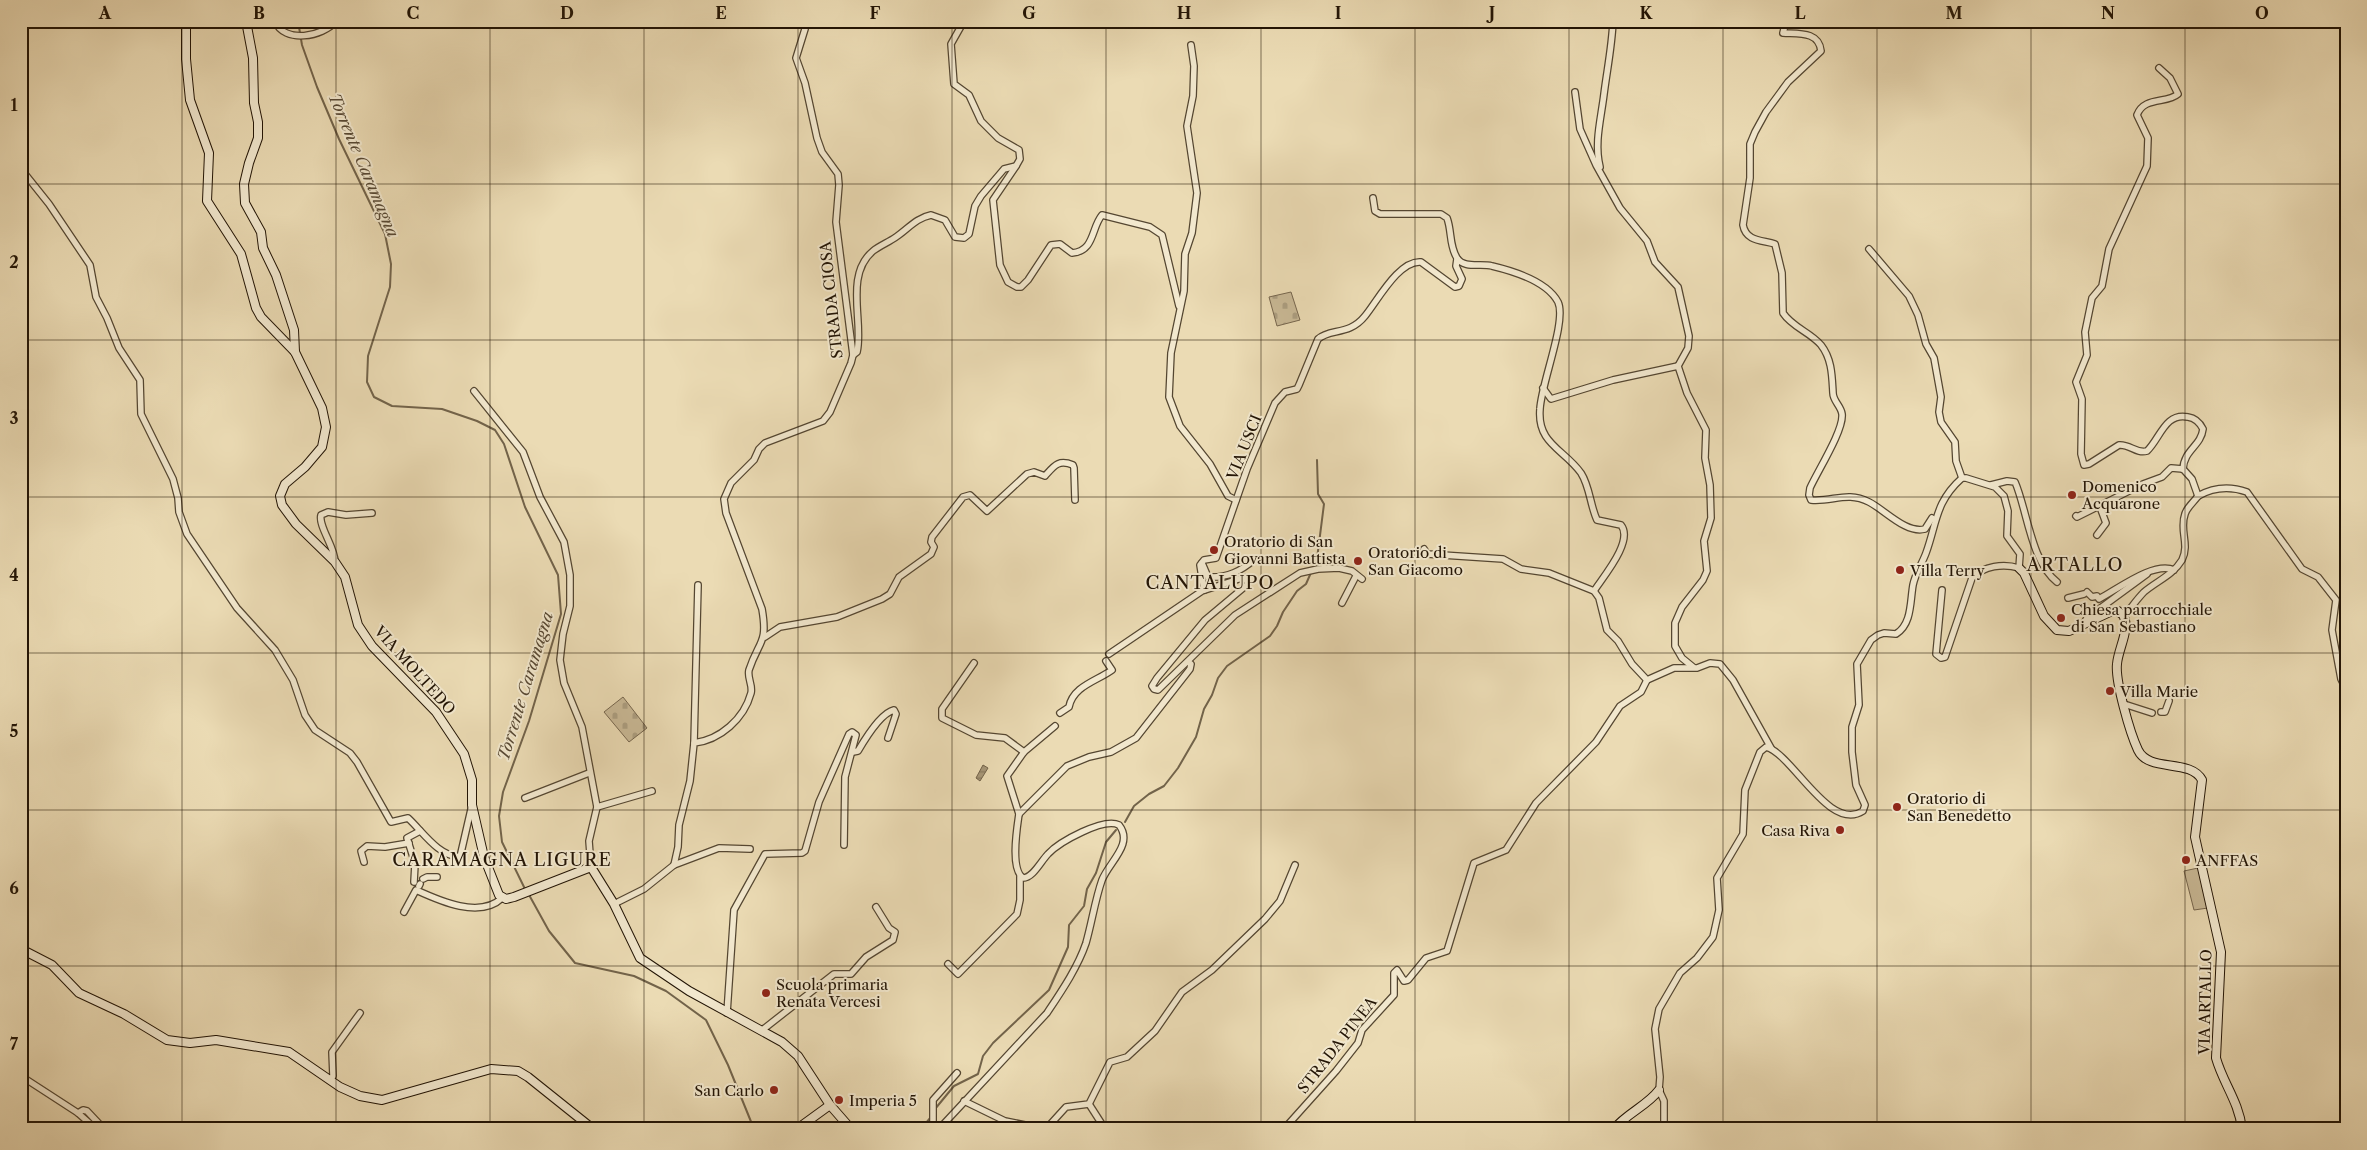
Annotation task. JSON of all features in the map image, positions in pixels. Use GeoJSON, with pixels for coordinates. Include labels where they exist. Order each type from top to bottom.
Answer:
{"type":"FeatureCollection","features":[{"type":"Feature","properties":{"kind":"street","name":"VIA MOLTEDO"},"geometry":{"type":"LineString","coordinates":[[186,21],[186,59],[190,100],[209,153],[207,201],[241,254],[258,313],[280,334],[295,352],[322,408],[325,435],[322,447],[305,467],[285,484],[280,496],[282,505],[296,524],[335,562],[345,577],[358,625],[372,646],[414,688],[453,734],[464,754],[472,780],[472,805],[484,857],[499,896],[502,898]]}},
{"type":"Feature","properties":{"kind":"street"},"geometry":{"type":"LineString","coordinates":[[246,21],[253,58],[254,103],[258,122],[258,138],[244,184],[245,203],[261,232],[263,248],[276,275],[295,338],[295,352]]}},
{"type":"Feature","properties":{"kind":"street"},"geometry":{"type":"LineString","coordinates":[[275,21],[281,30],[288,35],[308,35],[322,31],[336,21]]}},
{"type":"Feature","properties":{"kind":"street","name":"STRADA CIOSA"},"geometry":{"type":"LineString","coordinates":[[765,637],[762,609],[726,513],[725,494],[731,483],[754,460],[759,449],[765,443],[817,425],[826,418],[853,355],[836,222],[838,174],[822,152],[796,58],[805,29],[805,21]]}},
{"type":"Feature","properties":{"kind":"street"},"geometry":{"type":"LineString","coordinates":[[964,21],[951,44],[954,84],[969,95],[981,121],[998,138],[1019,150],[1020,159],[997,191],[993,200],[1000,265],[1008,282],[1017,287],[1025,284],[1051,245],[1060,244],[1072,253],[1084,249],[1095,233],[1098,219],[1102,215],[1159,231],[1162,235],[1180,307]]}},
{"type":"Feature","properties":{"kind":"street"},"geometry":{"type":"LineString","coordinates":[[1602,177],[1597,150],[1600,116],[1610,59],[1613,21]]}},
{"type":"Feature","properties":{"kind":"street"},"geometry":{"type":"LineString","coordinates":[[1786,21],[1783,33],[1804,34],[1812,37],[1820,44],[1821,51],[1788,82],[1766,112],[1755,132],[1750,144],[1750,178],[1743,225],[1744,231],[1754,239],[1775,244],[1782,273],[1782,313],[1815,340],[1825,352],[1833,375],[1833,396],[1842,411],[1842,420],[1836,436],[1816,476],[1809,495],[1811,500],[1839,496],[1860,499],[1877,506],[1899,522],[1921,530],[1927,527],[1962,478]]}},
{"type":"Feature","properties":{"kind":"street"},"geometry":{"type":"LineString","coordinates":[[1191,45],[1194,66],[1187,140],[1197,193],[1192,233],[1185,254],[1184,291],[1170,353],[1168,383],[1172,407],[1180,426],[1210,464],[1226,494],[1236,500]]}},
{"type":"Feature","properties":{"kind":"street"},"geometry":{"type":"LineString","coordinates":[[2159,68],[2173,82],[2178,94],[2152,101],[2138,112],[2137,115],[2148,138],[2147,166],[2109,249],[2102,286],[2090,302],[2085,332],[2087,355],[2076,382],[2082,399],[2081,458],[2084,465],[2089,464],[2119,445],[2128,446],[2138,452],[2147,451],[2164,426],[2173,419],[2185,416],[2196,420],[2203,429],[2201,437],[2187,453],[2183,468]]}},
{"type":"Feature","properties":{"kind":"street"},"geometry":{"type":"LineString","coordinates":[[1542,388],[1551,399],[1613,380],[1678,366],[1688,348],[1689,340],[1678,287],[1655,262],[1647,241],[1620,208],[1602,177],[1580,129],[1575,92]]}},
{"type":"Feature","properties":{"kind":"street"},"geometry":{"type":"LineString","coordinates":[[853,355],[857,352],[858,344],[856,303],[860,274],[866,258],[873,250],[898,236],[918,220],[931,215],[945,220],[955,237],[964,238],[969,234],[975,206],[981,196],[1004,169],[1016,166]]}},
{"type":"Feature","properties":{"kind":"street"},"geometry":{"type":"LineString","coordinates":[[21,169],[49,204],[90,265],[96,297],[108,318],[119,348],[140,380],[141,414],[173,479],[179,512],[187,534],[237,608],[275,650],[292,680],[305,714],[315,730],[350,753],[391,822],[408,818],[444,853],[460,857],[472,805]]}},
{"type":"Feature","properties":{"kind":"street"},"geometry":{"type":"LineString","coordinates":[[1373,198],[1375,211],[1380,214],[1441,214],[1447,218],[1451,231],[1451,245],[1457,259],[1467,265],[1490,266],[1518,274],[1544,287],[1558,302],[1560,310],[1559,323],[1542,388],[1540,423],[1543,435],[1582,474],[1596,520],[1621,525],[1624,528],[1625,534],[1622,549],[1594,591]]}},
{"type":"Feature","properties":{"kind":"street"},"geometry":{"type":"LineString","coordinates":[[1869,249],[1909,296],[1918,315],[1926,344],[1934,358],[1941,396],[1939,412],[1941,422],[1955,442],[1956,461],[1962,478]]}},
{"type":"Feature","properties":{"kind":"street","name":"VIA USCI"},"geometry":{"type":"LineString","coordinates":[[1202,563],[1204,560],[1216,558],[1236,500],[1275,403],[1285,392],[1297,389],[1318,339],[1322,336],[1346,331],[1364,318],[1400,270],[1409,263],[1421,262],[1455,287],[1460,286],[1462,282],[1456,266],[1457,259]]}},
{"type":"Feature","properties":{"kind":"street"},"geometry":{"type":"LineString","coordinates":[[280,334],[288,324],[289,319]]}},
{"type":"Feature","properties":{"kind":"street"},"geometry":{"type":"LineString","coordinates":[[1678,366],[1688,393],[1706,430],[1705,458],[1710,485],[1711,518],[1704,541],[1707,571],[1703,580],[1682,607],[1675,623],[1675,646],[1682,658],[1692,667]]}},
{"type":"Feature","properties":{"kind":"street"},"geometry":{"type":"LineString","coordinates":[[474,391],[524,452],[540,497],[564,542],[570,575],[570,601],[568,619],[561,644],[561,674],[582,727],[589,773],[597,807],[589,840],[591,867],[614,904],[640,958],[689,992],[782,1042],[798,1056],[830,1105],[851,1129]]}},
{"type":"Feature","properties":{"kind":"street"},"geometry":{"type":"LineString","coordinates":[[694,743],[712,740],[722,734],[743,710],[751,694],[750,670],[765,637],[780,627],[837,617],[890,594],[899,577],[931,554],[934,547],[931,542],[932,537],[963,496],[970,495],[986,510],[1027,474],[1034,472],[1045,476],[1056,464],[1061,462],[1073,465],[1075,500]]}},
{"type":"Feature","properties":{"kind":"street"},"geometry":{"type":"LineString","coordinates":[[2076,517],[2136,487],[2162,477],[2171,468],[2183,468]]}},
{"type":"Feature","properties":{"kind":"street"},"geometry":{"type":"LineString","coordinates":[[2183,468],[2192,479],[2198,496]]}},
{"type":"Feature","properties":{"kind":"street"},"geometry":{"type":"LineString","coordinates":[[1962,478],[1991,485],[2001,493],[2008,511],[2007,536],[2020,554],[2019,568]]}},
{"type":"Feature","properties":{"kind":"street"},"geometry":{"type":"LineString","coordinates":[[1991,485],[2006,481],[2015,482],[2022,501],[2025,520],[2043,563],[2048,573],[2056,582]]}},
{"type":"Feature","properties":{"kind":"street"},"geometry":{"type":"LineString","coordinates":[[1942,590],[1936,654],[1941,658],[1945,657],[1972,578],[1987,568],[2002,564],[2019,568],[2024,573],[2044,616],[2054,629],[2066,632],[2112,611],[2120,612],[2124,616],[2145,592],[2174,570],[2186,552],[2183,527],[2185,514],[2198,496],[2207,491],[2228,487],[2247,492],[2302,569],[2318,577],[2334,595],[2337,605],[2332,630],[2341,679],[2346,689]]}},
{"type":"Feature","properties":{"kind":"street"},"geometry":{"type":"LineString","coordinates":[[2097,535],[2106,523],[2103,505]]}},
{"type":"Feature","properties":{"kind":"street"},"geometry":{"type":"LineString","coordinates":[[1424,549],[1427,554],[1503,559],[1521,569],[1549,573],[1594,591],[1599,598],[1607,630],[1618,641],[1632,664],[1647,680],[1674,668],[1716,663],[1727,672],[1771,748],[1781,756],[1813,792],[1830,806],[1851,814],[1863,811],[1865,805],[1856,785],[1852,752],[1852,727],[1859,705],[1857,664],[1871,640],[1884,633],[1896,634],[1904,627],[1908,616],[1913,584],[1927,552],[1938,510]]}},
{"type":"Feature","properties":{"kind":"street"},"geometry":{"type":"LineString","coordinates":[[335,562],[329,538],[320,522],[321,515],[328,512],[346,515],[372,513]]}},
{"type":"Feature","properties":{"kind":"street"},"geometry":{"type":"LineString","coordinates":[[1202,563],[1208,577],[1222,577],[1236,573],[1255,559]]}},
{"type":"Feature","properties":{"kind":"street"},"geometry":{"type":"LineString","coordinates":[[1202,563],[1200,572],[1204,590]]}},
{"type":"Feature","properties":{"kind":"street"},"geometry":{"type":"LineString","coordinates":[[1109,654],[1204,590],[1242,577],[1247,580],[1248,584],[1205,620],[1153,683],[1153,688],[1159,689],[1235,615],[1292,577],[1309,570],[1318,569],[1339,568],[1352,571],[1359,578],[1342,603]]}},
{"type":"Feature","properties":{"kind":"street"},"geometry":{"type":"LineString","coordinates":[[2080,626],[2087,618],[2147,574],[2161,568],[2174,570]]}},
{"type":"Feature","properties":{"kind":"street"},"geometry":{"type":"LineString","coordinates":[[2068,598],[2086,593],[2092,598],[2097,596],[2099,599],[2138,575],[2147,574]]}},
{"type":"Feature","properties":{"kind":"street"},"geometry":{"type":"LineString","coordinates":[[674,865],[678,847],[679,825],[690,782],[694,743],[698,585]]}},
{"type":"Feature","properties":{"kind":"street","name":"VIA ARTALLO"},"geometry":{"type":"LineString","coordinates":[[2124,616],[2125,632],[2117,671],[2124,704],[2137,748],[2143,757],[2150,761],[2194,772],[2202,780],[2195,837],[2221,952],[2216,1058],[2220,1073],[2240,1111],[2242,1129]]}},
{"type":"Feature","properties":{"kind":"street"},"geometry":{"type":"LineString","coordinates":[[1060,713],[1069,707],[1072,699],[1081,688],[1112,670],[1106,660]]}},
{"type":"Feature","properties":{"kind":"street"},"geometry":{"type":"LineString","coordinates":[[1019,814],[1067,766],[1089,757],[1111,752],[1136,738],[1190,669],[1191,664],[1188,662]]}},
{"type":"Feature","properties":{"kind":"street"},"geometry":{"type":"LineString","coordinates":[[974,663],[942,709],[942,718],[976,735],[1005,738],[1024,752]]}},
{"type":"Feature","properties":{"kind":"street","name":"STRADA PINEA"},"geometry":{"type":"LineString","coordinates":[[1284,1129],[1336,1071],[1358,1043],[1362,1030],[1394,995],[1394,973],[1397,970],[1404,980],[1408,980],[1426,958],[1447,951],[1474,863],[1506,850],[1536,803],[1596,742],[1620,706],[1641,692],[1647,680]]}},
{"type":"Feature","properties":{"kind":"street"},"geometry":{"type":"LineString","coordinates":[[2161,712],[2165,712],[2169,701]]}},
{"type":"Feature","properties":{"kind":"street"},"geometry":{"type":"LineString","coordinates":[[2124,704],[2152,713]]}},
{"type":"Feature","properties":{"kind":"street"},"geometry":{"type":"LineString","coordinates":[[853,752],[858,751],[873,728],[889,711],[894,710],[896,714],[888,738]]}},
{"type":"Feature","properties":{"kind":"street"},"geometry":{"type":"LineString","coordinates":[[948,964],[958,974],[1017,914],[1020,900],[1020,877],[1015,860],[1019,814],[1007,776],[1024,752],[1055,726]]}},
{"type":"Feature","properties":{"kind":"street"},"geometry":{"type":"LineString","coordinates":[[727,1013],[734,910],[765,854],[802,853],[805,851],[819,802],[849,734],[852,732],[856,735],[851,748],[853,752],[845,777],[844,845]]}},
{"type":"Feature","properties":{"kind":"street"},"geometry":{"type":"LineString","coordinates":[[1664,1129],[1664,1100],[1659,1090],[1660,1076],[1655,1030],[1658,1009],[1680,973],[1697,958],[1713,937],[1719,910],[1717,878],[1743,834],[1745,790],[1760,752],[1766,747],[1771,748]]}},
{"type":"Feature","properties":{"kind":"street"},"geometry":{"type":"LineString","coordinates":[[525,798],[589,773]]}},
{"type":"Feature","properties":{"kind":"street"},"geometry":{"type":"LineString","coordinates":[[597,807],[652,791]]}},
{"type":"Feature","properties":{"kind":"street"},"geometry":{"type":"LineString","coordinates":[[938,1129],[1047,1013],[1059,995],[1086,945],[1103,878],[1124,843],[1122,829],[1115,823],[1109,822],[1085,831],[1056,846],[1026,879],[1020,877]]}},
{"type":"Feature","properties":{"kind":"street"},"geometry":{"type":"LineString","coordinates":[[420,831],[408,838],[419,885],[442,902],[489,907],[502,898],[514,897],[543,884],[591,867]]}},
{"type":"Feature","properties":{"kind":"street"},"geometry":{"type":"LineString","coordinates":[[364,862],[361,851],[367,846],[385,847],[408,843]]}},
{"type":"Feature","properties":{"kind":"street"},"geometry":{"type":"LineString","coordinates":[[614,904],[644,889],[674,865],[719,848],[750,849]]}},
{"type":"Feature","properties":{"kind":"street"},"geometry":{"type":"LineString","coordinates":[[1089,1104],[1110,1062],[1127,1058],[1155,1031],[1182,992],[1212,970],[1265,919],[1280,901],[1295,865]]}},
{"type":"Feature","properties":{"kind":"street"},"geometry":{"type":"LineString","coordinates":[[404,912],[419,885],[427,877],[437,877]]}},
{"type":"Feature","properties":{"kind":"street"},"geometry":{"type":"LineString","coordinates":[[761,1031],[828,978],[834,974],[851,974],[866,957],[893,940],[895,932],[889,928],[876,907]]}},
{"type":"Feature","properties":{"kind":"street"},"geometry":{"type":"LineString","coordinates":[[21,949],[52,965],[79,993],[124,1014],[167,1040],[190,1043],[216,1040],[288,1052],[330,1080],[360,1096],[382,1100],[472,1072],[506,1069],[528,1077],[593,1129]]}},
{"type":"Feature","properties":{"kind":"street"},"geometry":{"type":"LineString","coordinates":[[330,1080],[333,1076],[332,1052],[360,1013]]}},
{"type":"Feature","properties":{"kind":"street"},"geometry":{"type":"LineString","coordinates":[[932,1129],[933,1100],[958,1074]]}},
{"type":"Feature","properties":{"kind":"street"},"geometry":{"type":"LineString","coordinates":[[21,1076],[78,1113],[96,1129]]}},
{"type":"Feature","properties":{"kind":"street"},"geometry":{"type":"LineString","coordinates":[[1614,1129],[1620,1122],[1652,1100],[1659,1090]]}},
{"type":"Feature","properties":{"kind":"street"},"geometry":{"type":"LineString","coordinates":[[964,1101],[1005,1122],[1025,1125],[1033,1129]]}},
{"type":"Feature","properties":{"kind":"street"},"geometry":{"type":"LineString","coordinates":[[1046,1129],[1066,1106],[1089,1104]]}},
{"type":"Feature","properties":{"kind":"street"},"geometry":{"type":"LineString","coordinates":[[1089,1104],[1105,1129]]}},
{"type":"Feature","properties":{"kind":"street"},"geometry":{"type":"LineString","coordinates":[[797,1129],[830,1105]]}},
{"type":"Feature","properties":{"kind":"street"},"geometry":{"type":"LineString","coordinates":[[78,1113],[83,1110],[86,1111],[104,1129]]}},
{"type":"Feature","properties":{"kind":"green space"},"geometry":{"type":"Polygon","coordinates":[[[1291,292],[1300,320],[1277,326],[1269,297],[1291,292]]]}},
{"type":"Feature","properties":{"kind":"green space"},"geometry":{"type":"Polygon","coordinates":[[[623,697],[647,728],[629,742],[604,712],[623,697]]]}},
{"type":"Feature","properties":{"kind":"green space"},"geometry":{"type":"Polygon","coordinates":[[[2198,868],[2208,908],[2194,910],[2184,871],[2198,868]]]}},
{"type":"Feature","properties":{"kind":"shaded area"},"geometry":{"type":"Polygon","coordinates":[[[983,765],[988,768],[980,781],[976,778],[983,765]]]}},
{"type":"Feature","properties":{"kind":"waterway","name":"Torrente Caramagna"},"geometry":{"type":"LineString","coordinates":[[298,21],[302,45],[317,87],[339,139],[385,234],[391,264],[390,287],[368,356],[367,382],[374,397],[392,406],[442,409],[477,421],[495,430],[504,444],[525,507],[558,575],[561,614],[529,721],[503,792],[499,816],[502,842],[525,889]]}},
{"type":"Feature","properties":{"kind":"waterway"},"geometry":{"type":"LineString","coordinates":[[1125,822],[1134,806],[1149,794],[1164,786],[1178,768],[1196,737],[1204,709],[1212,695],[1218,678],[1227,666],[1270,636],[1297,591],[1306,584],[1317,559],[1324,504],[1318,494],[1317,460]]}},
{"type":"Feature","properties":{"kind":"waterway"},"geometry":{"type":"LineString","coordinates":[[935,1109],[954,1086],[978,1074],[983,1056],[993,1043],[1049,990],[1068,947],[1069,925],[1084,906],[1087,889],[1096,873],[1106,842],[1116,830]]}},
{"type":"Feature","properties":{"kind":"waterway","name":"Torrente Caramagna"},"geometry":{"type":"LineString","coordinates":[[528,893],[549,931],[575,963],[634,976],[666,991],[706,1020],[728,1065],[754,1129]]}},
{"type":"Feature","properties":{"kind":"waterway"},"geometry":{"type":"LineString","coordinates":[[921,1129],[931,1117]]}},
{"type":"Feature","properties":{"kind":"place","name":"Domenico Acquarone"},"geometry":{"type":"Point","coordinates":[2072,495]}},
{"type":"Feature","properties":{"kind":"place","name":"Oratorio di San Giovanni Battista"},"geometry":{"type":"Point","coordinates":[1214,550]}},
{"type":"Feature","properties":{"kind":"place","name":"Oratorio di San Giacomo"},"geometry":{"type":"Point","coordinates":[1358,561]}},
{"type":"Feature","properties":{"kind":"place","name":"Villa Terry"},"geometry":{"type":"Point","coordinates":[1900,570]}},
{"type":"Feature","properties":{"kind":"place","name":"Chiesa parrocchiale di San Sebastiano"},"geometry":{"type":"Point","coordinates":[2061,618]}},
{"type":"Feature","properties":{"kind":"place","name":"Villa Marie"},"geometry":{"type":"Point","coordinates":[2110,691]}},
{"type":"Feature","properties":{"kind":"place","name":"Oratorio di San Benedetto"},"geometry":{"type":"Point","coordinates":[1897,807]}},
{"type":"Feature","properties":{"kind":"place","name":"Casa Riva"},"geometry":{"type":"Point","coordinates":[1840,830]}},
{"type":"Feature","properties":{"kind":"place","name":"ANFFAS"},"geometry":{"type":"Point","coordinates":[2186,860]}},
{"type":"Feature","properties":{"kind":"place","name":"Scuola primaria Renata Vercesi"},"geometry":{"type":"Point","coordinates":[766,993]}},
{"type":"Feature","properties":{"kind":"place","name":"San Carlo"},"geometry":{"type":"Point","coordinates":[774,1090]}},
{"type":"Feature","properties":{"kind":"place","name":"Imperia 5"},"geometry":{"type":"Point","coordinates":[839,1100]}},
{"type":"Feature","properties":{"kind":"district","name":"ARTALLO"},"geometry":{"type":"Point","coordinates":[2075,565]}},
{"type":"Feature","properties":{"kind":"district","name":"CANTALUPO"},"geometry":{"type":"Point","coordinates":[1210,583]}},
{"type":"Feature","properties":{"kind":"district","name":"CARAMAGNA LIGURE"},"geometry":{"type":"Point","coordinates":[502,860]}}]}
